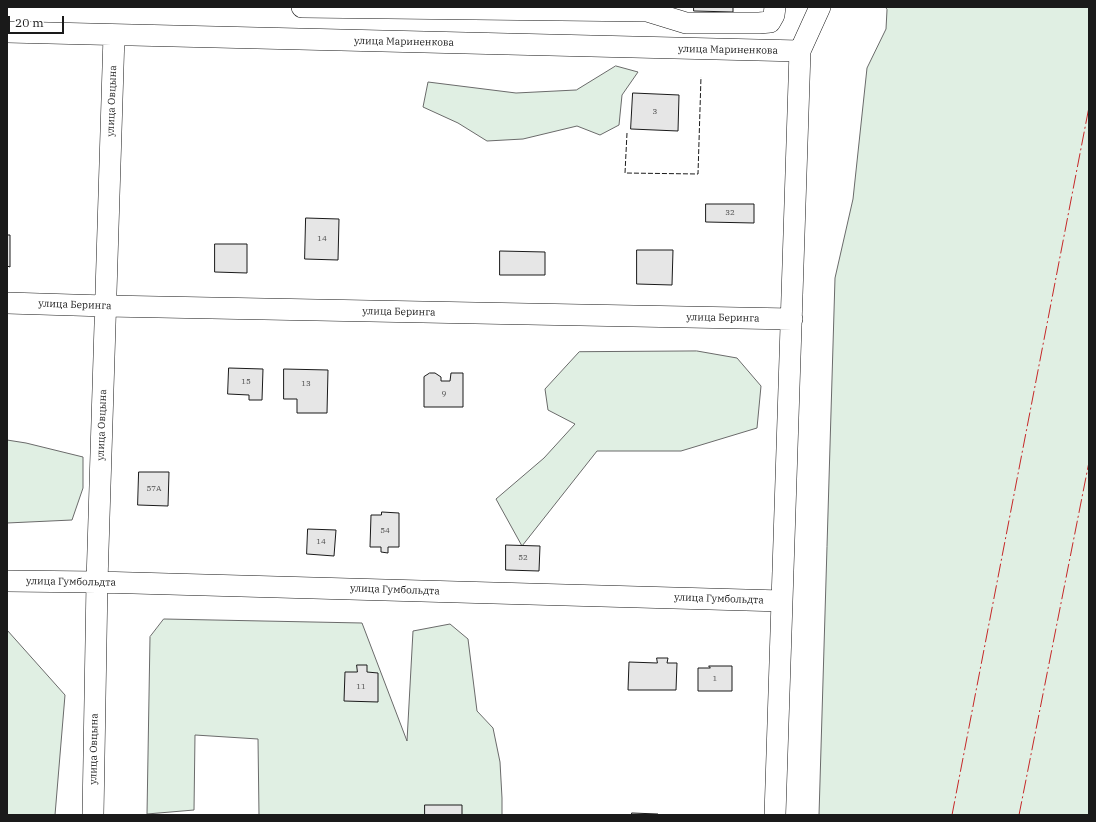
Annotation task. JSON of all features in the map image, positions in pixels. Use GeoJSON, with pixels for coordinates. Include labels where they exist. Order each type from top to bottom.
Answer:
{"type":"FeatureCollection","features":[{"type":"Feature","properties":{"kind":"street"},"geometry":{"type":"LineString","coordinates":[[302,7],[664,11],[686,23],[770,22],[774,15],[775,7]]}},
{"type":"Feature","properties":{"kind":"street"},"geometry":{"type":"LineString","coordinates":[[775,815],[800,51],[820,7]]}},
{"type":"Feature","properties":{"kind":"street","name":"улица Мариненкова"},"geometry":{"type":"LineString","coordinates":[[7,32],[800,51]]}},
{"type":"Feature","properties":{"kind":"street","name":"улица Овцына"},"geometry":{"type":"LineString","coordinates":[[93,815],[96,582],[114,35]]}},
{"type":"Feature","properties":{"kind":"street","name":"улица Беринга"},"geometry":{"type":"LineString","coordinates":[[7,303],[792,319]]}},
{"type":"Feature","properties":{"kind":"street","name":"улица Гумбольдта"},"geometry":{"type":"LineString","coordinates":[[7,581],[96,582],[782,601]]}},
{"type":"Feature","properties":{"kind":"green space"},"geometry":{"type":"Polygon","coordinates":[[[886,7],[1089,7],[1089,815],[819,815],[835,278],[853,199],[867,68],[886,29],[886,7]]]}},
{"type":"Feature","properties":{"kind":"green space"},"geometry":{"type":"Polygon","coordinates":[[[616,66],[638,72],[622,95],[619,125],[600,135],[577,126],[523,139],[487,141],[458,123],[423,107],[428,82],[516,93],[576,90],[616,66]]]}},
{"type":"Feature","properties":{"kind":"green space"},"geometry":{"type":"Polygon","coordinates":[[[697,351],[737,358],[761,386],[757,428],[681,451],[597,451],[522,546],[496,499],[544,458],[575,424],[548,410],[545,389],[579,352],[697,351]]]}},
{"type":"Feature","properties":{"kind":"green space"},"geometry":{"type":"Polygon","coordinates":[[[7,440],[26,443],[83,457],[83,488],[72,520],[7,523],[7,440]]]}},
{"type":"Feature","properties":{"kind":"green space"},"geometry":{"type":"Polygon","coordinates":[[[164,619],[362,623],[407,741],[413,631],[450,624],[468,639],[477,711],[493,728],[500,762],[502,815],[259,815],[258,739],[195,735],[194,810],[147,814],[150,637],[164,619]]]}},
{"type":"Feature","properties":{"kind":"green space"},"geometry":{"type":"Polygon","coordinates":[[[7,630],[65,695],[55,815],[7,815],[7,630]]]}},
{"type":"Feature","properties":{"kind":"building"},"geometry":{"type":"Polygon","coordinates":[[[694,7],[733,7],[733,12],[694,11],[694,7]]]}},
{"type":"Feature","properties":{"kind":"building"},"geometry":{"type":"Polygon","coordinates":[[[633,93],[679,95],[678,131],[631,129],[633,93]]]}},
{"type":"Feature","properties":{"kind":"building"},"geometry":{"type":"Polygon","coordinates":[[[706,204],[754,204],[754,223],[706,222],[706,204]]]}},
{"type":"Feature","properties":{"kind":"building"},"geometry":{"type":"Polygon","coordinates":[[[306,218],[339,219],[338,260],[305,259],[306,218]]]}},
{"type":"Feature","properties":{"kind":"building"},"geometry":{"type":"Polygon","coordinates":[[[7,235],[10,235],[10,267],[7,266],[7,235]]]}},
{"type":"Feature","properties":{"kind":"building"},"geometry":{"type":"Polygon","coordinates":[[[215,244],[247,244],[247,273],[215,272],[215,244]]]}},
{"type":"Feature","properties":{"kind":"building"},"geometry":{"type":"Polygon","coordinates":[[[637,250],[673,250],[672,285],[637,284],[637,250]]]}},
{"type":"Feature","properties":{"kind":"building"},"geometry":{"type":"Polygon","coordinates":[[[500,251],[545,252],[545,275],[500,275],[500,251]]]}},
{"type":"Feature","properties":{"kind":"building"},"geometry":{"type":"Polygon","coordinates":[[[229,368],[263,369],[262,400],[249,400],[249,395],[228,394],[229,368]]]}},
{"type":"Feature","properties":{"kind":"building"},"geometry":{"type":"Polygon","coordinates":[[[284,369],[328,370],[327,413],[297,413],[297,399],[284,399],[284,369]]]}},
{"type":"Feature","properties":{"kind":"building"},"geometry":{"type":"Polygon","coordinates":[[[430,373],[435,373],[441,377],[441,381],[450,381],[451,373],[463,373],[463,407],[424,407],[424,377],[430,373]]]}},
{"type":"Feature","properties":{"kind":"building"},"geometry":{"type":"Polygon","coordinates":[[[139,472],[169,472],[168,506],[138,505],[139,472]]]}},
{"type":"Feature","properties":{"kind":"building"},"geometry":{"type":"Polygon","coordinates":[[[382,512],[399,513],[399,547],[388,547],[388,553],[381,552],[381,547],[370,547],[371,515],[381,515],[382,512]]]}},
{"type":"Feature","properties":{"kind":"building"},"geometry":{"type":"Polygon","coordinates":[[[308,529],[336,530],[334,556],[307,554],[308,529]]]}},
{"type":"Feature","properties":{"kind":"building"},"geometry":{"type":"Polygon","coordinates":[[[506,545],[540,546],[539,571],[506,570],[506,545]]]}},
{"type":"Feature","properties":{"kind":"building"},"geometry":{"type":"Polygon","coordinates":[[[657,658],[668,658],[667,663],[677,663],[676,690],[628,690],[629,662],[657,663],[657,658]]]}},
{"type":"Feature","properties":{"kind":"building"},"geometry":{"type":"Polygon","coordinates":[[[357,665],[367,665],[367,672],[378,673],[378,702],[344,701],[345,672],[357,672],[357,665]]]}},
{"type":"Feature","properties":{"kind":"building"},"geometry":{"type":"Polygon","coordinates":[[[709,666],[732,666],[732,691],[698,691],[698,668],[710,668],[709,666]]]}},
{"type":"Feature","properties":{"kind":"building"},"geometry":{"type":"Polygon","coordinates":[[[425,805],[462,805],[462,815],[425,815],[425,805]]]}},
{"type":"Feature","properties":{"kind":"building"},"geometry":{"type":"Polygon","coordinates":[[[632,813],[658,814],[658,815],[632,815],[632,813]]]}},
{"type":"Feature","properties":{"kind":"fence"},"geometry":{"type":"LineString","coordinates":[[627,133],[625,173],[698,174],[701,77]]}},
{"type":"Feature","properties":{"kind":"power"},"geometry":{"type":"LineString","coordinates":[[952,815],[1089,107]]}},
{"type":"Feature","properties":{"kind":"power"},"geometry":{"type":"LineString","coordinates":[[1019,815],[1089,462]]}}]}
